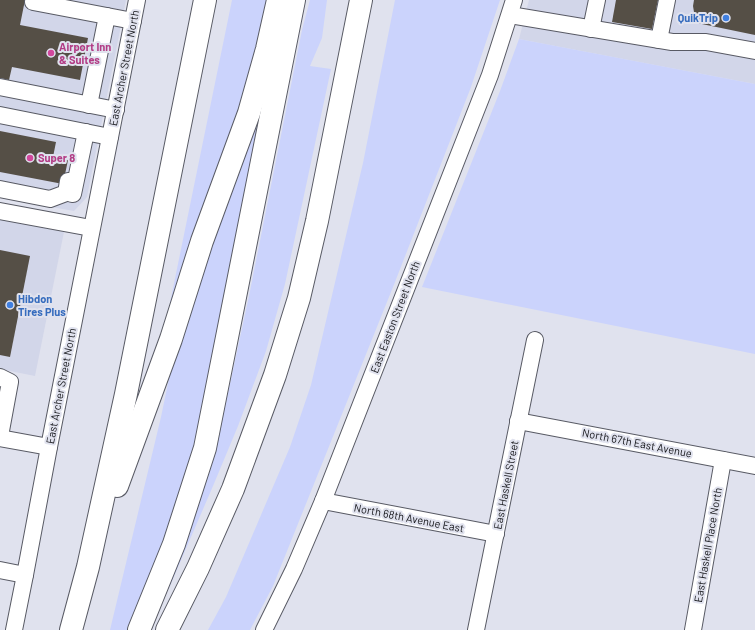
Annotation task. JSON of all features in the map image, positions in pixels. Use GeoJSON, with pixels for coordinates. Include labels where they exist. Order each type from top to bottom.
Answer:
{"type":"FeatureCollection","features":[{"type":"Feature","properties":{"kind":"highway"},"geometry":{"type":"LineString","coordinates":[[71,630],[88,566],[126,394],[205,0]]}},
{"type":"Feature","properties":{"kind":"highway"},"geometry":{"type":"LineString","coordinates":[[88,566],[171,339],[202,241],[249,113],[267,49],[278,0]]}},
{"type":"Feature","properties":{"kind":"highway"},"geometry":{"type":"LineString","coordinates":[[139,630],[174,544],[205,448],[294,0]]}},
{"type":"Feature","properties":{"kind":"highway"},"geometry":{"type":"LineString","coordinates":[[167,630],[198,568],[233,489],[275,375],[299,298],[361,0]]}},
{"type":"Feature","properties":{"kind":"street","name":"East Archer Street North"},"geometry":{"type":"LineString","coordinates":[[14,630],[26,575],[91,228],[137,0]]}},
{"type":"Feature","properties":{"kind":"street"},"geometry":{"type":"LineString","coordinates":[[591,29],[597,0]]}},
{"type":"Feature","properties":{"kind":"street"},"geometry":{"type":"LineString","coordinates":[[659,40],[667,0]]}},
{"type":"Feature","properties":{"kind":"street"},"geometry":{"type":"LineString","coordinates":[[33,2],[88,6],[107,16],[133,21]]}},
{"type":"Feature","properties":{"kind":"street"},"geometry":{"type":"LineString","coordinates":[[512,7],[591,29],[672,42],[706,42],[755,51]]}},
{"type":"Feature","properties":{"kind":"street","name":"East Easton Street North"},"geometry":{"type":"LineString","coordinates":[[264,630],[294,569],[323,501],[490,75],[512,7]]}},
{"type":"Feature","properties":{"kind":"street"},"geometry":{"type":"LineString","coordinates":[[89,105],[107,16]]}},
{"type":"Feature","properties":{"kind":"street"},"geometry":{"type":"LineString","coordinates":[[0,87],[116,110]]}},
{"type":"Feature","properties":{"kind":"street"},"geometry":{"type":"LineString","coordinates":[[0,114],[110,137]]}},
{"type":"Feature","properties":{"kind":"street"},"geometry":{"type":"LineString","coordinates":[[72,163],[82,131]]}},
{"type":"Feature","properties":{"kind":"street"},"geometry":{"type":"LineString","coordinates":[[0,189],[50,199],[67,187],[73,194],[82,131]]}},
{"type":"Feature","properties":{"kind":"street"},"geometry":{"type":"LineString","coordinates":[[25,215],[29,195]]}},
{"type":"Feature","properties":{"kind":"street"},"geometry":{"type":"LineString","coordinates":[[0,211],[91,228]]}},
{"type":"Feature","properties":{"kind":"street","name":"East Haskell Street"},"geometry":{"type":"LineString","coordinates":[[476,630],[535,340]]}},
{"type":"Feature","properties":{"kind":"street"},"geometry":{"type":"LineString","coordinates":[[0,377],[10,382],[0,437],[49,447]]}},
{"type":"Feature","properties":{"kind":"street","name":"North 67th East Avenue"},"geometry":{"type":"LineString","coordinates":[[518,421],[755,466]]}},
{"type":"Feature","properties":{"kind":"street","name":"East Haskell Place North"},"geometry":{"type":"LineString","coordinates":[[693,630],[723,460]]}},
{"type":"Feature","properties":{"kind":"street","name":"North 68th Avenue East"},"geometry":{"type":"LineString","coordinates":[[323,501],[496,534]]}},
{"type":"Feature","properties":{"kind":"street"},"geometry":{"type":"LineString","coordinates":[[0,570],[26,575]]}},
{"type":"Feature","properties":{"kind":"shaded area"},"geometry":{"type":"Polygon","coordinates":[[[0,0],[126,0],[87,197],[74,211],[0,198],[0,0]]]}},
{"type":"Feature","properties":{"kind":"shaded area"},"geometry":{"type":"Polygon","coordinates":[[[232,0],[269,0],[258,50],[176,303],[170,303],[232,0]]]}},
{"type":"Feature","properties":{"kind":"shaded area"},"geometry":{"type":"Polygon","coordinates":[[[310,0],[327,0],[322,38],[310,66],[331,69],[285,284],[266,351],[238,426],[169,588],[166,586],[214,436],[225,407],[249,296],[302,30],[310,0]]]}},
{"type":"Feature","properties":{"kind":"shaded area"},"geometry":{"type":"Polygon","coordinates":[[[395,0],[500,0],[471,87],[395,282],[273,586],[250,630],[208,630],[226,597],[290,447],[311,385],[363,163],[395,0]]]}},
{"type":"Feature","properties":{"kind":"shaded area"},"geometry":{"type":"Polygon","coordinates":[[[529,0],[755,0],[755,84],[519,39],[529,0]]]}},
{"type":"Feature","properties":{"kind":"shaded area"},"geometry":{"type":"Polygon","coordinates":[[[519,39],[755,84],[755,354],[422,287],[500,91],[519,39]]]}},
{"type":"Feature","properties":{"kind":"shaded area"},"geometry":{"type":"Polygon","coordinates":[[[259,117],[265,120],[197,445],[175,517],[133,623],[128,630],[110,630],[161,417],[176,345],[259,117]]]}},
{"type":"Feature","properties":{"kind":"shaded area","name":"Hibdon Tires Plus"},"geometry":{"type":"Polygon","coordinates":[[[0,219],[64,232],[35,376],[0,369],[0,219]]]}},
{"type":"Feature","properties":{"kind":"building","name":"Airport Inn & Suites"},"geometry":{"type":"Polygon","coordinates":[[[0,0],[25,0],[20,25],[88,38],[80,80],[12,67],[9,80],[0,78],[0,0]]]}},
{"type":"Feature","properties":{"kind":"building"},"geometry":{"type":"Polygon","coordinates":[[[616,0],[658,0],[652,29],[612,22],[616,0]]]}},
{"type":"Feature","properties":{"kind":"building","name":"QuikTrip"},"geometry":{"type":"Polygon","coordinates":[[[694,0],[755,0],[755,35],[697,23],[693,6],[694,0]]]}},
{"type":"Feature","properties":{"kind":"building","name":"Super 8"},"geometry":{"type":"Polygon","coordinates":[[[0,131],[56,142],[53,157],[68,160],[63,184],[0,172],[0,131]]]}},
{"type":"Feature","properties":{"kind":"building","name":"Hibdon Tires Plus"},"geometry":{"type":"Polygon","coordinates":[[[0,250],[30,256],[10,357],[0,355],[0,250]]]}},
{"type":"Feature","properties":{"kind":"place","name":"QuikTrip"},"geometry":{"type":"Point","coordinates":[726,18]}},
{"type":"Feature","properties":{"kind":"place","name":"Airport Inn & Suites"},"geometry":{"type":"Point","coordinates":[51,53]}},
{"type":"Feature","properties":{"kind":"place","name":"Super 8"},"geometry":{"type":"Point","coordinates":[30,158]}},
{"type":"Feature","properties":{"kind":"place","name":"Hibdon Tires Plus"},"geometry":{"type":"Point","coordinates":[10,305]}}]}
